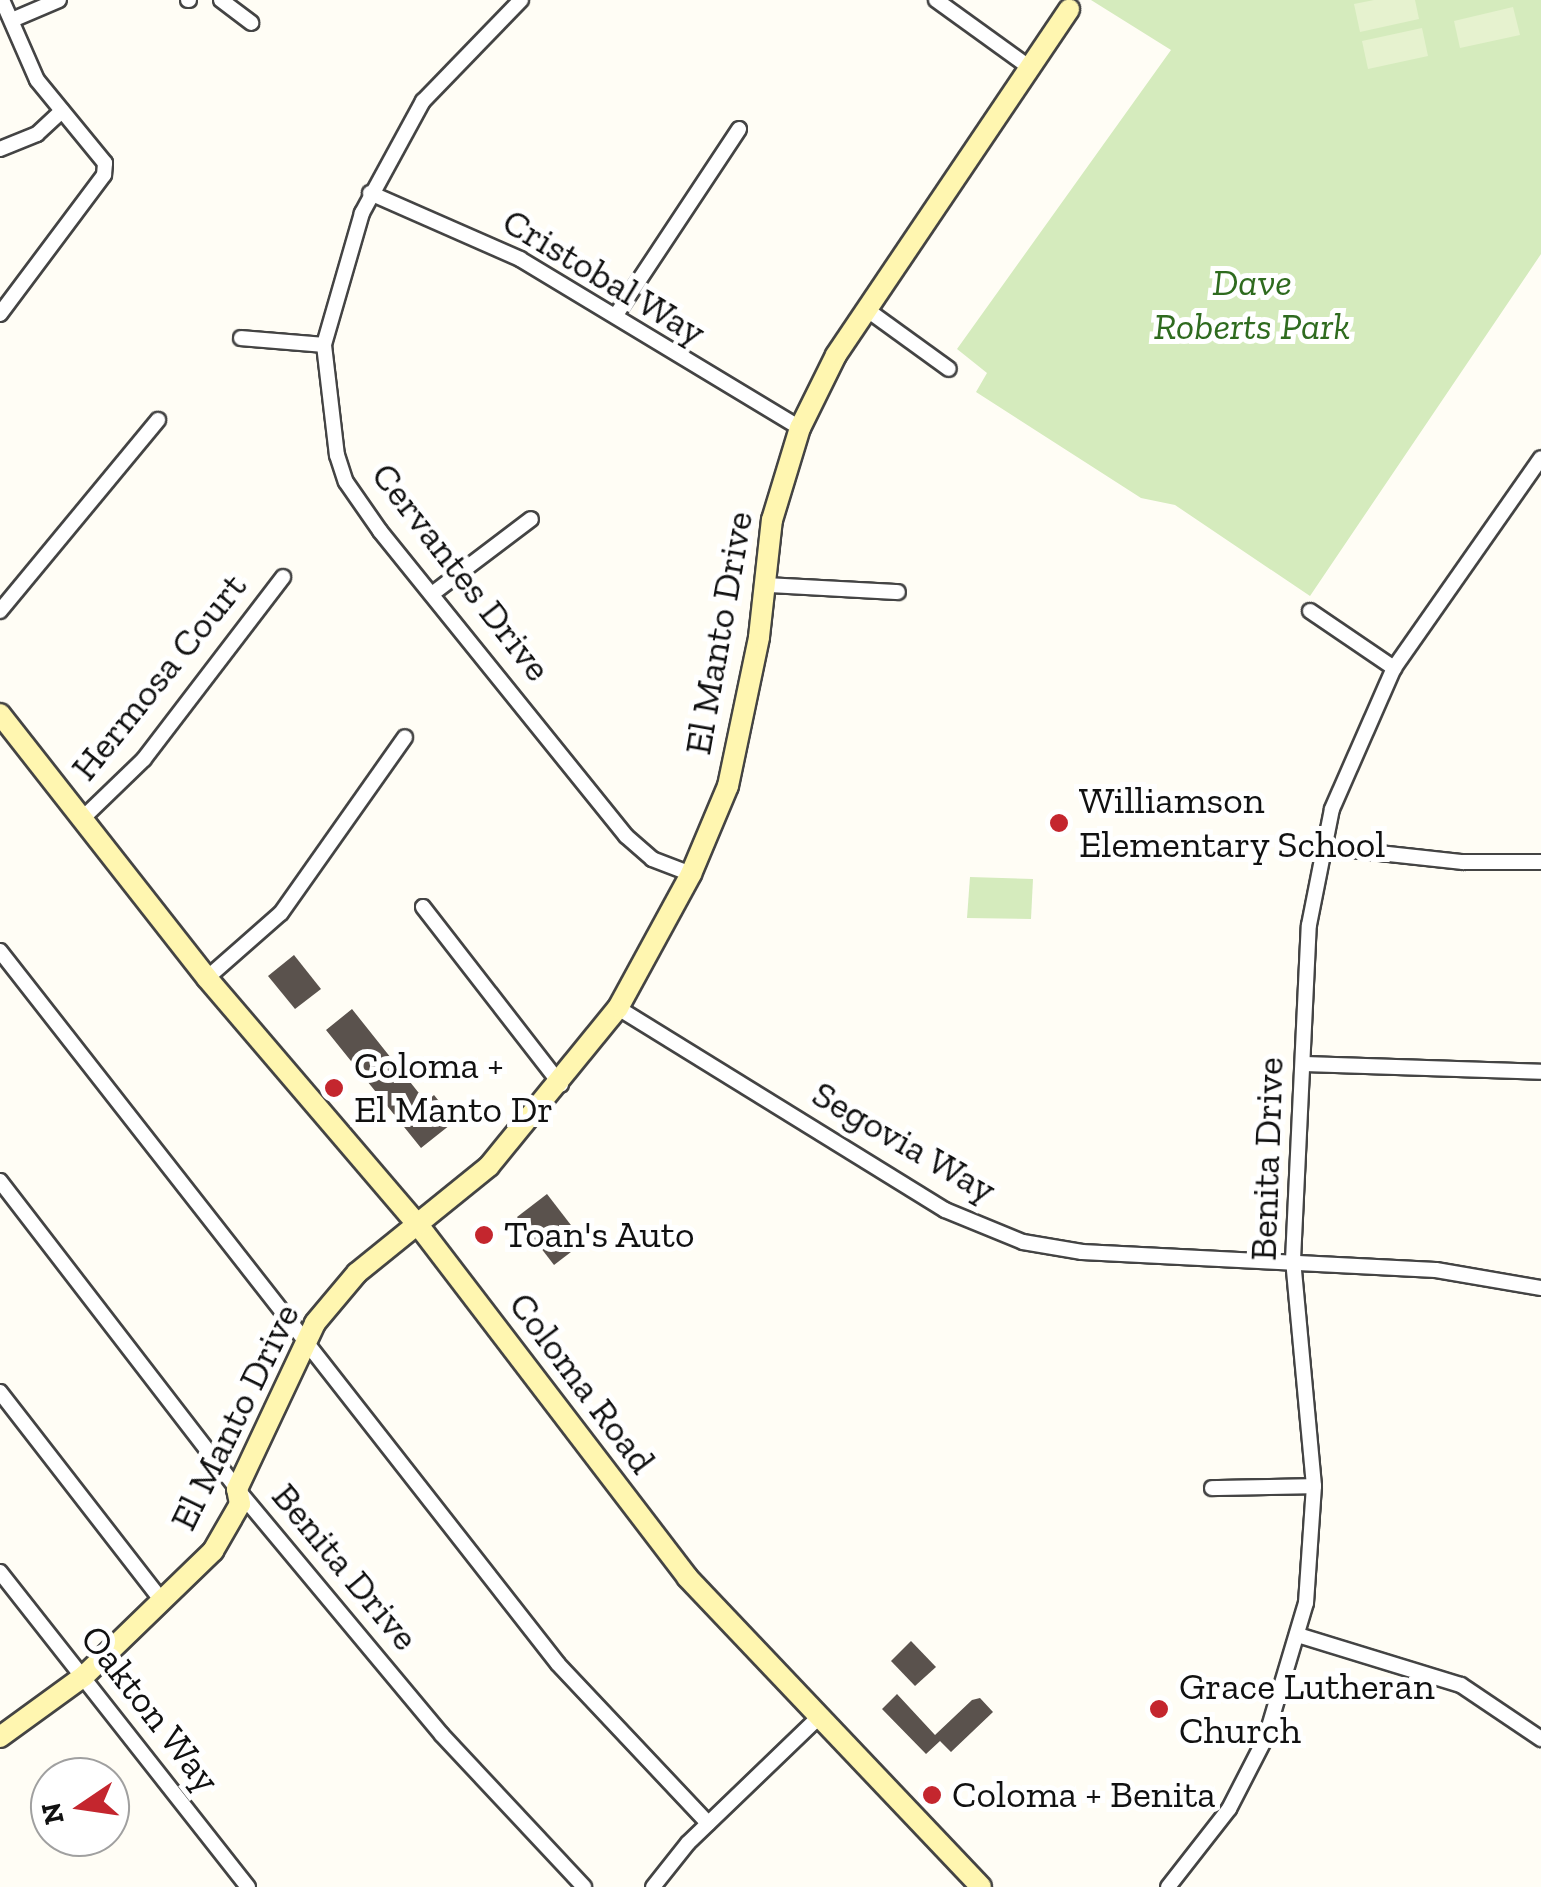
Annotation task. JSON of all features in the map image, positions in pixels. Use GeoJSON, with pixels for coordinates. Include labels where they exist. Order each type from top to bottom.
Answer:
{"type":"FeatureCollection","features":[{"type":"Feature","properties":{"kind":"street"},"geometry":{"type":"LineString","coordinates":[[0,314],[104,175],[106,163],[38,80],[2,0]]}},
{"type":"Feature","properties":{"kind":"street"},"geometry":{"type":"LineString","coordinates":[[12,20],[59,0]]}},
{"type":"Feature","properties":{"kind":"street"},"geometry":{"type":"LineString","coordinates":[[221,0],[251,23]]}},
{"type":"Feature","properties":{"kind":"street","name":"Cervantes Drive"},"geometry":{"type":"LineString","coordinates":[[520,0],[423,100],[370,193],[324,345],[326,390],[346,482],[626,836],[652,858],[691,874]]}},
{"type":"Feature","properties":{"kind":"street"},"geometry":{"type":"LineString","coordinates":[[936,0],[1029,67]]}},
{"type":"Feature","properties":{"kind":"street","name":"El Manto Drive"},"geometry":{"type":"LineString","coordinates":[[0,1737],[84,1676],[228,1530],[240,1504],[237,1489],[305,1338],[357,1273],[490,1166],[561,1085],[618,1008],[691,874],[737,752],[768,585],[772,520],[800,428],[866,309],[1069,9]]}},
{"type":"Feature","properties":{"kind":"street"},"geometry":{"type":"LineString","coordinates":[[0,149],[37,134],[62,111]]}},
{"type":"Feature","properties":{"kind":"street"},"geometry":{"type":"LineString","coordinates":[[616,315],[739,129]]}},
{"type":"Feature","properties":{"kind":"street","name":"Cristobal Way"},"geometry":{"type":"LineString","coordinates":[[370,193],[520,259],[616,315],[715,382],[800,428]]}},
{"type":"Feature","properties":{"kind":"street"},"geometry":{"type":"LineString","coordinates":[[866,309],[949,369]]}},
{"type":"Feature","properties":{"kind":"street"},"geometry":{"type":"LineString","coordinates":[[241,338],[324,345]]}},
{"type":"Feature","properties":{"kind":"street"},"geometry":{"type":"LineString","coordinates":[[0,611],[158,420]]}},
{"type":"Feature","properties":{"kind":"street","name":"Benita Drive"},"geometry":{"type":"LineString","coordinates":[[1168,1887],[1229,1808],[1266,1738],[1298,1634],[1311,1563],[1314,1486],[1293,1260],[1309,925],[1332,809],[1394,668],[1541,458]]}},
{"type":"Feature","properties":{"kind":"street"},"geometry":{"type":"LineString","coordinates":[[432,594],[531,519]]}},
{"type":"Feature","properties":{"kind":"street","name":"Hermosa Court"},"geometry":{"type":"LineString","coordinates":[[84,818],[144,759],[283,576]]}},
{"type":"Feature","properties":{"kind":"street"},"geometry":{"type":"LineString","coordinates":[[768,585],[898,592]]}},
{"type":"Feature","properties":{"kind":"street"},"geometry":{"type":"LineString","coordinates":[[1310,611],[1394,668]]}},
{"type":"Feature","properties":{"kind":"street","name":"Coloma Road"},"geometry":{"type":"LineString","coordinates":[[0,714],[207,978],[419,1226],[688,1577],[817,1719],[981,1887]]}},
{"type":"Feature","properties":{"kind":"street"},"geometry":{"type":"LineString","coordinates":[[207,978],[281,913],[406,737]]}},
{"type":"Feature","properties":{"kind":"street"},"geometry":{"type":"LineString","coordinates":[[1324,847],[1463,862],[1541,862]]}},
{"type":"Feature","properties":{"kind":"street"},"geometry":{"type":"LineString","coordinates":[[422,907],[561,1085]]}},
{"type":"Feature","properties":{"kind":"street"},"geometry":{"type":"LineString","coordinates":[[0,951],[558,1664],[708,1823]]}},
{"type":"Feature","properties":{"kind":"street","name":"Segovia Way"},"geometry":{"type":"LineString","coordinates":[[618,1008],[978,1226],[1058,1249],[1436,1270],[1541,1288]]}},
{"type":"Feature","properties":{"kind":"street"},"geometry":{"type":"LineString","coordinates":[[1304,1064],[1541,1072]]}},
{"type":"Feature","properties":{"kind":"street","name":"Benita Drive"},"geometry":{"type":"LineString","coordinates":[[0,1181],[237,1489],[442,1735],[584,1887]]}},
{"type":"Feature","properties":{"kind":"street"},"geometry":{"type":"LineString","coordinates":[[0,1392],[162,1600]]}},
{"type":"Feature","properties":{"kind":"street"},"geometry":{"type":"LineString","coordinates":[[1212,1488],[1314,1486]]}},
{"type":"Feature","properties":{"kind":"street","name":"Oakton Way"},"geometry":{"type":"LineString","coordinates":[[0,1572],[248,1887]]}},
{"type":"Feature","properties":{"kind":"street"},"geometry":{"type":"LineString","coordinates":[[1298,1634],[1461,1685],[1541,1739]]}},
{"type":"Feature","properties":{"kind":"street"},"geometry":{"type":"LineString","coordinates":[[653,1887],[708,1823],[817,1719]]}},
{"type":"Feature","properties":{"kind":"green space","name":"Dave Roberts Park"},"geometry":{"type":"Polygon","coordinates":[[[1091,0],[1541,0],[1541,254],[1310,596],[1175,505],[1141,498],[976,392],[987,373],[957,349],[1171,50],[1091,0]]]}},
{"type":"Feature","properties":{"kind":"green space"},"geometry":{"type":"Polygon","coordinates":[[[1415,0],[1419,19],[1360,32],[1354,4],[1415,0]]]}},
{"type":"Feature","properties":{"kind":"green space"},"geometry":{"type":"Polygon","coordinates":[[[1513,7],[1520,35],[1460,48],[1454,21],[1513,7]]]}},
{"type":"Feature","properties":{"kind":"green space"},"geometry":{"type":"Polygon","coordinates":[[[1422,28],[1428,56],[1368,69],[1362,41],[1422,28]]]}},
{"type":"Feature","properties":{"kind":"green space"},"geometry":{"type":"Polygon","coordinates":[[[970,877],[1033,879],[1031,919],[967,918],[970,877]]]}},
{"type":"Feature","properties":{"kind":"building"},"geometry":{"type":"Polygon","coordinates":[[[294,955],[321,989],[295,1009],[268,976],[294,955]]]}},
{"type":"Feature","properties":{"kind":"building"},"geometry":{"type":"Polygon","coordinates":[[[352,1009],[426,1102],[434,1095],[455,1121],[421,1148],[326,1030],[352,1009]]]}},
{"type":"Feature","properties":{"kind":"building"},"geometry":{"type":"Polygon","coordinates":[[[547,1194],[584,1242],[554,1265],[517,1217],[547,1194]]]}},
{"type":"Feature","properties":{"kind":"building"},"geometry":{"type":"Polygon","coordinates":[[[911,1641],[936,1667],[915,1686],[891,1661],[911,1641]]]}},
{"type":"Feature","properties":{"kind":"building"},"geometry":{"type":"Polygon","coordinates":[[[897,1694],[935,1735],[972,1700],[980,1698],[993,1712],[951,1752],[940,1741],[926,1754],[882,1709],[897,1694]]]}},
{"type":"Feature","properties":{"kind":"place","name":"Williamson Elementary School"},"geometry":{"type":"Point","coordinates":[1059,823]}},
{"type":"Feature","properties":{"kind":"place","name":"Coloma + El Manto Dr"},"geometry":{"type":"Point","coordinates":[334,1088]}},
{"type":"Feature","properties":{"kind":"place","name":"Toan's Auto"},"geometry":{"type":"Point","coordinates":[484,1235]}},
{"type":"Feature","properties":{"kind":"place","name":"Grace Lutheran Church"},"geometry":{"type":"Point","coordinates":[1159,1709]}},
{"type":"Feature","properties":{"kind":"place","name":"Coloma + Benita"},"geometry":{"type":"Point","coordinates":[932,1795]}}]}
